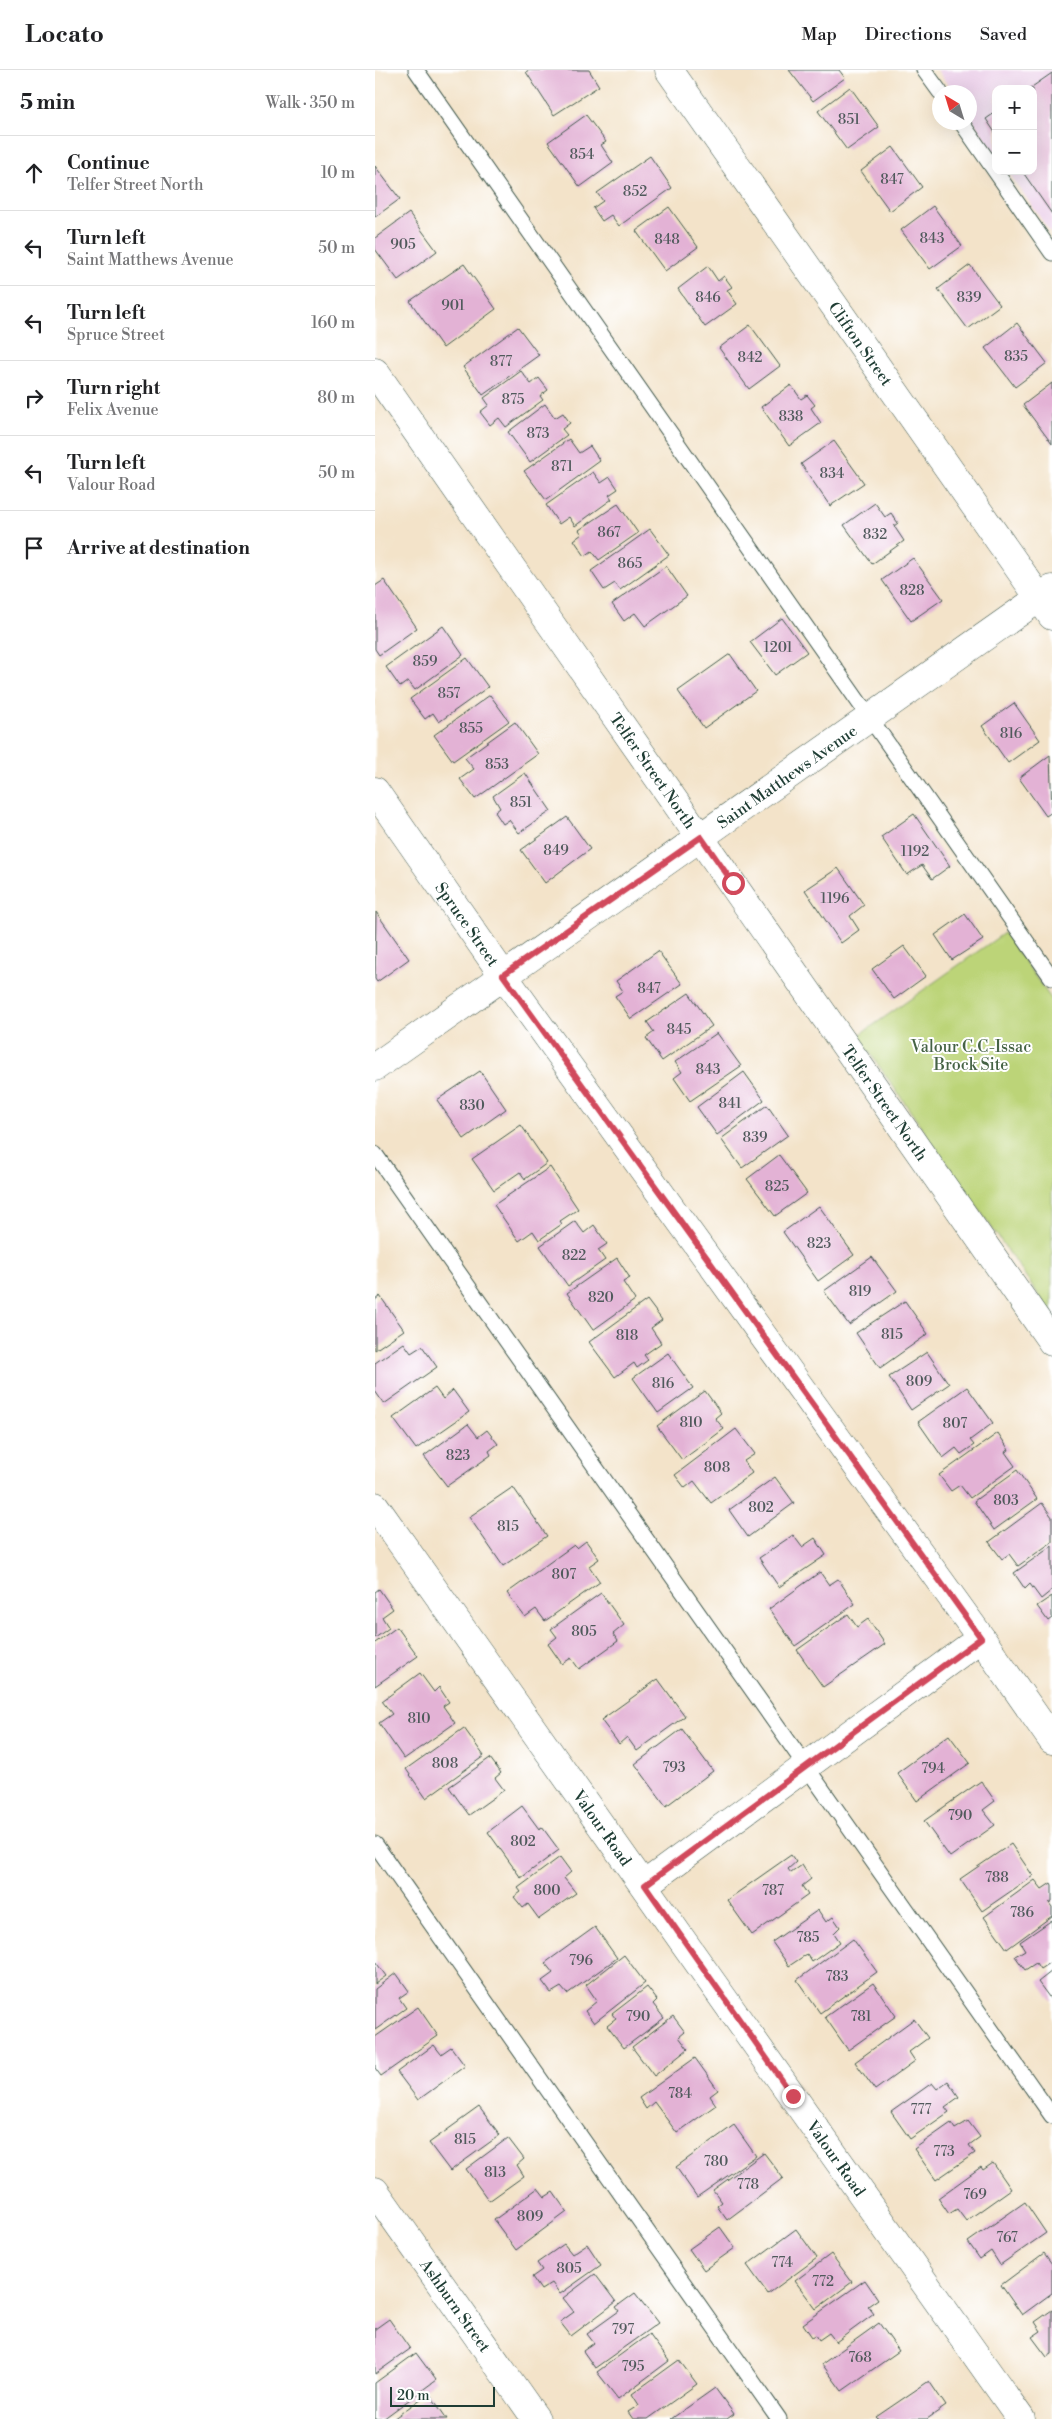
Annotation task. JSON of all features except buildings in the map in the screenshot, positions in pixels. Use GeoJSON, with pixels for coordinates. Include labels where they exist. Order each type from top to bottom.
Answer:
{"type":"FeatureCollection","features":[{"type":"Feature","properties":{"kind":"street","name":"Clifton Street"},"geometry":{"type":"LineString","coordinates":[[669,70],[1048,601]]}},
{"type":"Feature","properties":{"kind":"street","name":"Telfer Street North"},"geometry":{"type":"LineString","coordinates":[[375,372],[1052,1342]]}},
{"type":"Feature","properties":{"kind":"street","name":"Saint Matthews Avenue"},"geometry":{"type":"LineString","coordinates":[[375,1067],[869,718],[1048,601]]}},
{"type":"Feature","properties":{"kind":"street","name":"Spruce Street"},"geometry":{"type":"LineString","coordinates":[[375,791],[503,975],[981,1638],[1052,1740]]}},
{"type":"Feature","properties":{"kind":"street","name":"Valour Road"},"geometry":{"type":"LineString","coordinates":[[375,1506],[1021,2419]]}},
{"type":"Feature","properties":{"kind":"street"},"geometry":{"type":"LineString","coordinates":[[645,1885],[981,1638]]}},
{"type":"Feature","properties":{"kind":"street","name":"Ashburn Street"},"geometry":{"type":"LineString","coordinates":[[375,2192],[536,2419]]}},
{"type":"Feature","properties":{"kind":"lane"},"geometry":{"type":"LineString","coordinates":[[416,70],[1052,978]]}},
{"type":"Feature","properties":{"kind":"lane"},"geometry":{"type":"LineString","coordinates":[[924,70],[935,85]]}},
{"type":"Feature","properties":{"kind":"lane"},"geometry":{"type":"LineString","coordinates":[[967,130],[1052,253]]}},
{"type":"Feature","properties":{"kind":"lane"},"geometry":{"type":"LineString","coordinates":[[375,1154],[1052,2116]]}},
{"type":"Feature","properties":{"kind":"lane"},"geometry":{"type":"LineString","coordinates":[[375,1844],[779,2419]]}},
{"type":"Feature","properties":{"kind":"shaded area"},"geometry":{"type":"Polygon","coordinates":[[[937,70],[1052,70],[1052,235],[1011,175],[1037,175],[1037,85],[992,85],[992,148],[977,126],[977,85],[948,85],[937,70]]]}},
{"type":"Feature","properties":{"kind":"green space","name":"Valour C.C-Issac Brock Site"},"geometry":{"type":"Polygon","coordinates":[[[1004,933],[1052,1000],[1052,1314],[858,1036],[1004,933]]]}},
{"type":"Feature","properties":{"kind":"route"},"geometry":{"type":"LineString","coordinates":[[733,883],[701,837],[503,975],[981,1638],[645,1885],[793,2096]]}}]}
